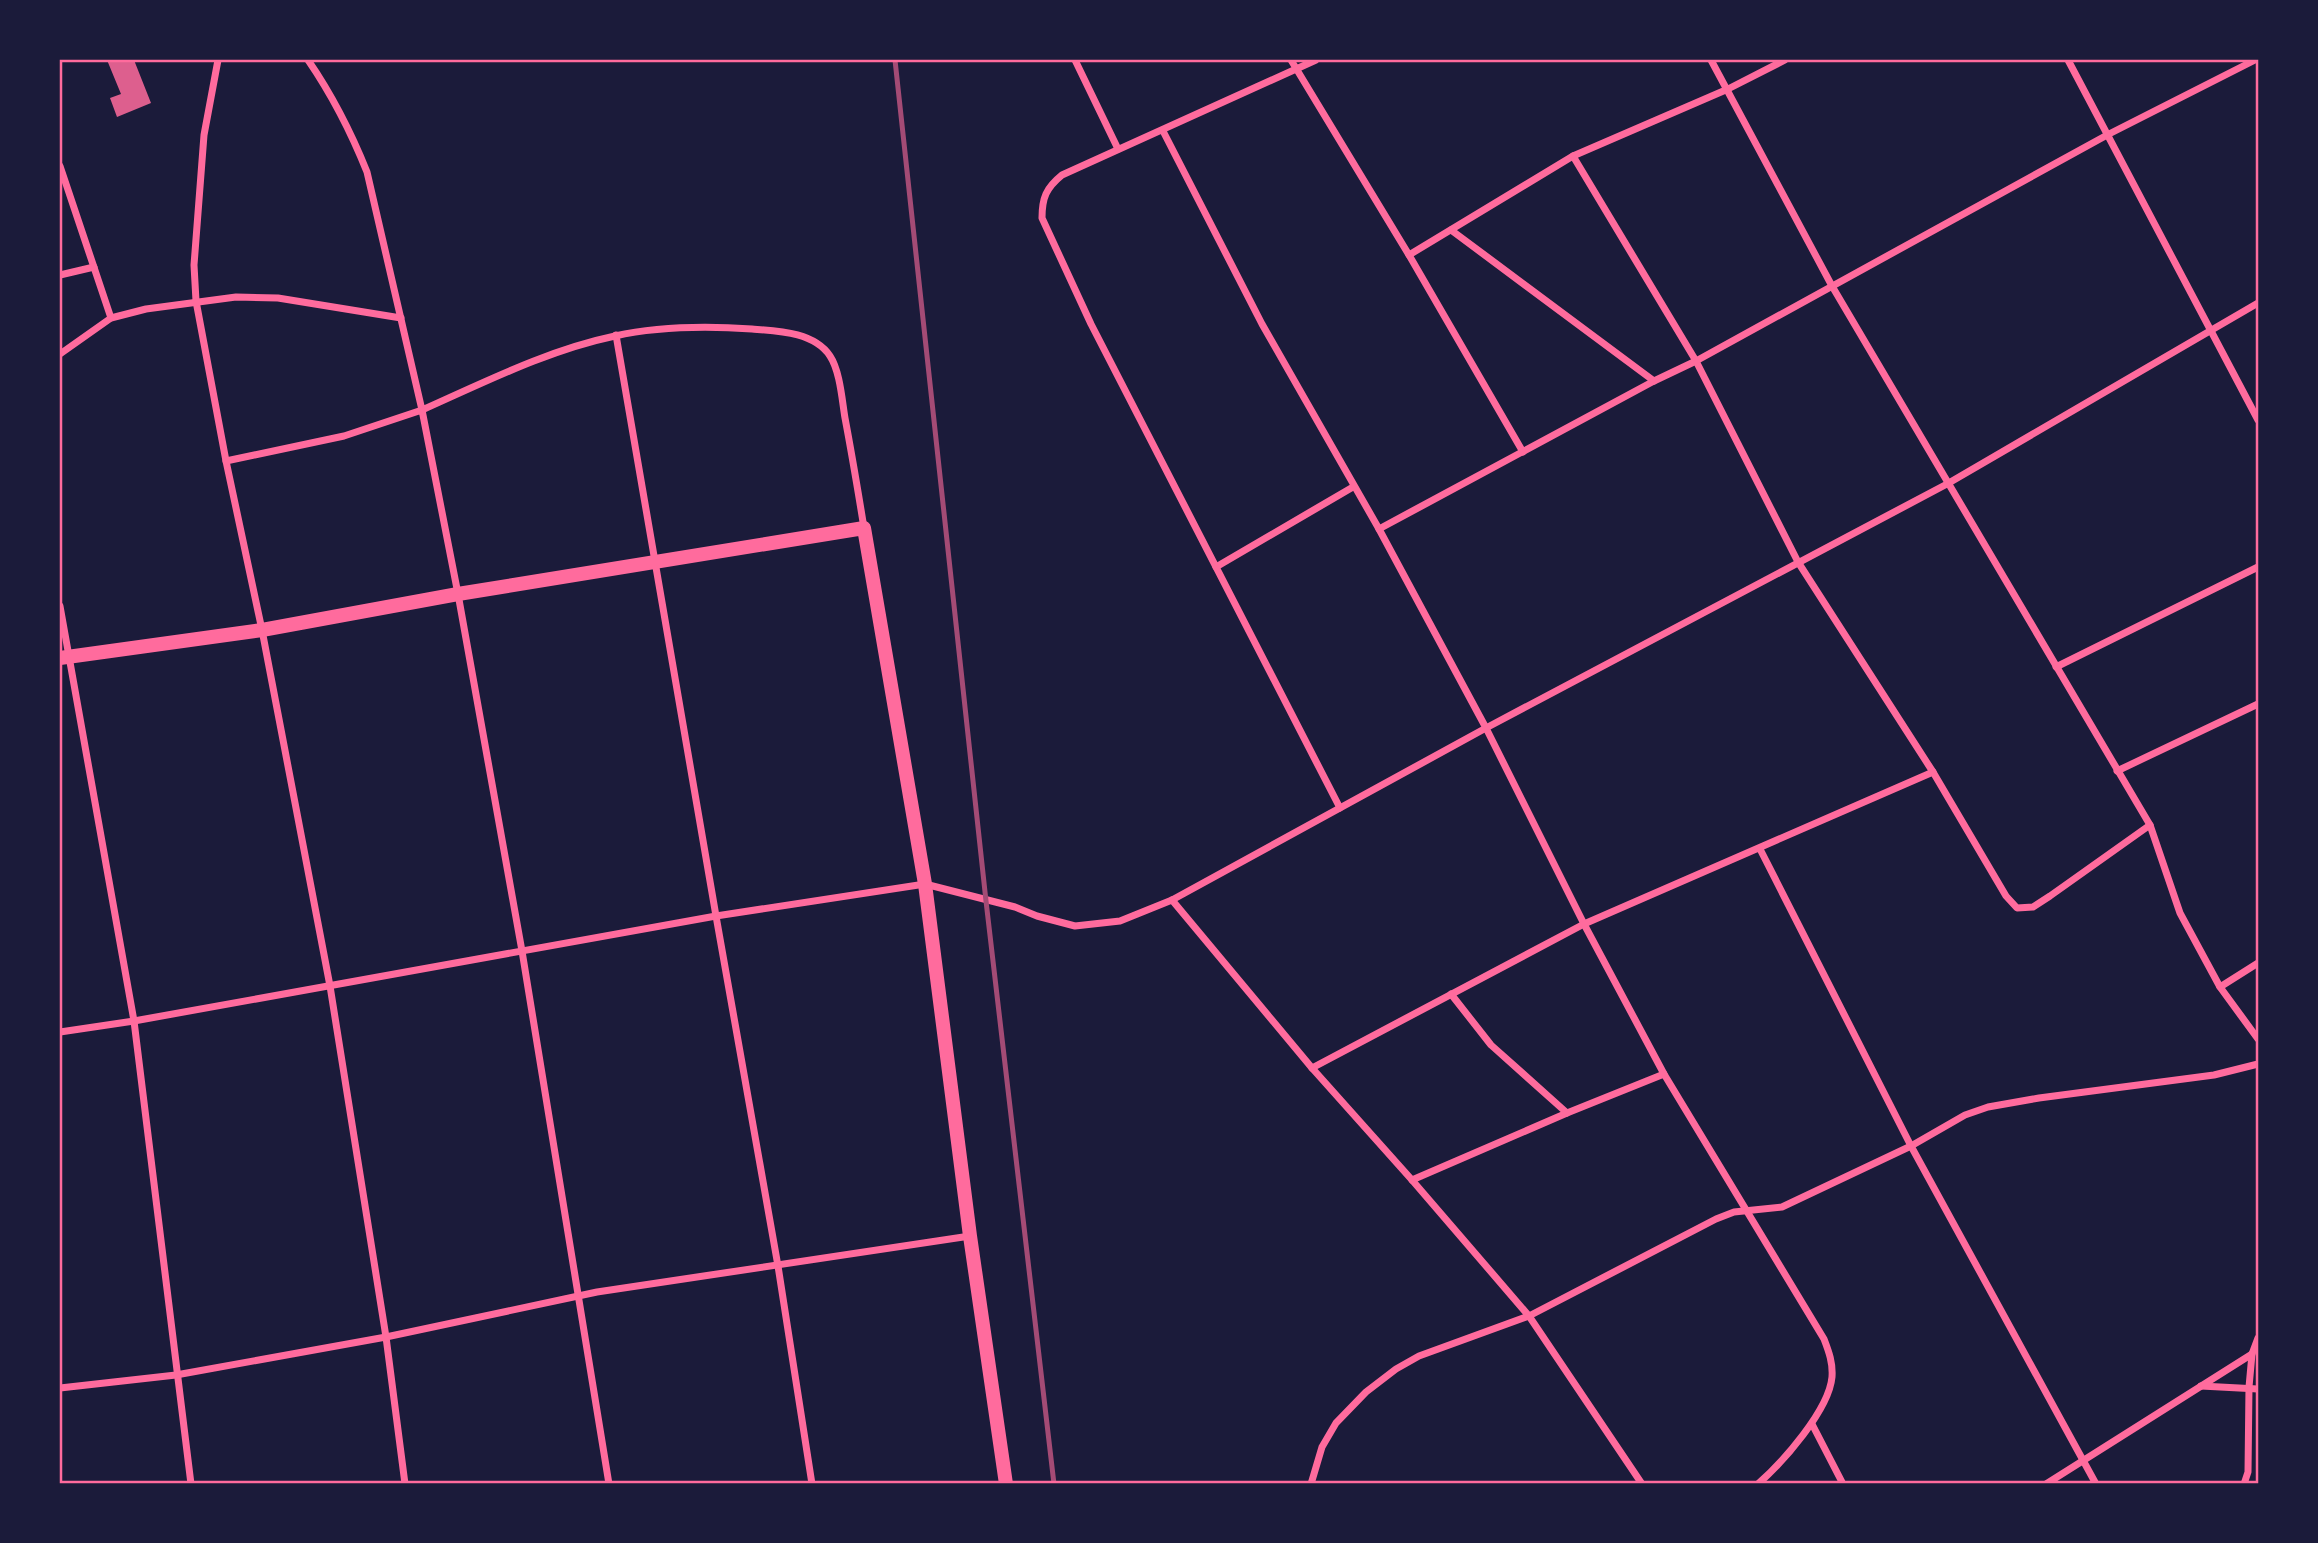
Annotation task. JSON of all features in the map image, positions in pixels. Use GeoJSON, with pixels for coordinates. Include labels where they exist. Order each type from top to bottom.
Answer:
{"type":"FeatureCollection","features":[{"type":"Feature","properties":{"kind":"main road"},"geometry":{"type":"LineString","coordinates":[[63,658],[262,630],[458,594],[864,528],[925,884],[1006,1483]]}},
{"type":"Feature","properties":{"kind":"street"},"geometry":{"type":"LineString","coordinates":[[218,60],[202,149],[194,265],[197,301],[330,986],[386,1337],[405,1483]]}},
{"type":"Feature","properties":{"kind":"street"},"geometry":{"type":"LineString","coordinates":[[309,60],[353,136],[367,172],[422,410],[522,951],[609,1483]]}},
{"type":"Feature","properties":{"kind":"street"},"geometry":{"type":"LineString","coordinates":[[1075,60],[1118,149]]}},
{"type":"Feature","properties":{"kind":"street"},"geometry":{"type":"LineString","coordinates":[[1291,60],[1409,255],[1522,452]]}},
{"type":"Feature","properties":{"kind":"street"},"geometry":{"type":"LineString","coordinates":[[1316,60],[1062,176],[1049,186],[1042,200],[1042,218],[1091,324],[1340,808]]}},
{"type":"Feature","properties":{"kind":"street"},"geometry":{"type":"LineString","coordinates":[[1711,60],[1832,286],[2150,825],[2180,913],[2220,987],[2259,1039]]}},
{"type":"Feature","properties":{"kind":"street"},"geometry":{"type":"LineString","coordinates":[[1409,255],[1573,156],[1728,89],[1785,60]]}},
{"type":"Feature","properties":{"kind":"street"},"geometry":{"type":"LineString","coordinates":[[2068,60],[2259,420]]}},
{"type":"Feature","properties":{"kind":"street"},"geometry":{"type":"LineString","coordinates":[[1379,529],[1696,361],[2109,134],[2254,60],[2259,68]]}},
{"type":"Feature","properties":{"kind":"street"},"geometry":{"type":"LineString","coordinates":[[1163,131],[1262,324],[1379,529],[1486,728],[1584,925],[1664,1074],[1824,1339],[1830,1354],[1830,1390],[1812,1424],[1758,1483]]}},
{"type":"Feature","properties":{"kind":"street"},"geometry":{"type":"LineString","coordinates":[[1573,156],[1696,361],[1798,562],[1933,772],[1997,881],[2017,908],[2033,907],[2150,825]]}},
{"type":"Feature","properties":{"kind":"street"},"geometry":{"type":"LineString","coordinates":[[60,166],[111,318]]}},
{"type":"Feature","properties":{"kind":"street"},"geometry":{"type":"LineString","coordinates":[[1451,230],[1654,381]]}},
{"type":"Feature","properties":{"kind":"street"},"geometry":{"type":"LineString","coordinates":[[60,275],[94,267]]}},
{"type":"Feature","properties":{"kind":"street"},"geometry":{"type":"LineString","coordinates":[[60,354],[111,318],[145,309],[197,301],[236,297],[278,298],[401,318]]}},
{"type":"Feature","properties":{"kind":"street"},"geometry":{"type":"LineString","coordinates":[[60,1032],[716,916],[925,884],[1015,907],[1075,926],[1121,921],[1172,900],[1486,728],[1947,484],[2259,303]]}},
{"type":"Feature","properties":{"kind":"street"},"geometry":{"type":"LineString","coordinates":[[226,461],[344,436],[422,410],[523,365],[574,346],[616,335],[662,329],[717,327],[796,334],[815,342],[830,356],[839,381],[864,528]]}},
{"type":"Feature","properties":{"kind":"street"},"geometry":{"type":"LineString","coordinates":[[616,335],[778,1266],[812,1483]]}},
{"type":"Feature","properties":{"kind":"street"},"geometry":{"type":"LineString","coordinates":[[1216,567],[1353,487]]}},
{"type":"Feature","properties":{"kind":"street"},"geometry":{"type":"LineString","coordinates":[[2056,667],[2259,567]]}},
{"type":"Feature","properties":{"kind":"street"},"geometry":{"type":"LineString","coordinates":[[60,606],[63,658],[134,1021],[191,1483]]}},
{"type":"Feature","properties":{"kind":"street"},"geometry":{"type":"LineString","coordinates":[[2117,771],[2259,704]]}},
{"type":"Feature","properties":{"kind":"street"},"geometry":{"type":"LineString","coordinates":[[1312,1068],[1584,925],[1933,772]]}},
{"type":"Feature","properties":{"kind":"street"},"geometry":{"type":"LineString","coordinates":[[1760,849],[1911,1146],[2095,1483]]}},
{"type":"Feature","properties":{"kind":"street"},"geometry":{"type":"LineString","coordinates":[[1172,900],[1312,1068],[1529,1316],[1642,1483]]}},
{"type":"Feature","properties":{"kind":"street"},"geometry":{"type":"LineString","coordinates":[[2220,987],[2259,963]]}},
{"type":"Feature","properties":{"kind":"street"},"geometry":{"type":"LineString","coordinates":[[1451,994],[1491,1045],[1567,1113]]}},
{"type":"Feature","properties":{"kind":"street"},"geometry":{"type":"LineString","coordinates":[[1311,1483],[1322,1447],[1336,1423],[1366,1392],[1396,1369],[1419,1356],[1529,1316],[1716,1219],[1734,1212],[1782,1207],[1911,1146],[1965,1115],[1988,1108],[2039,1098],[2214,1075],[2259,1064]]}},
{"type":"Feature","properties":{"kind":"street"},"geometry":{"type":"LineString","coordinates":[[1412,1180],[1664,1074]]}},
{"type":"Feature","properties":{"kind":"street"},"geometry":{"type":"LineString","coordinates":[[60,1388],[176,1375],[386,1337],[578,1296],[971,1236]]}},
{"type":"Feature","properties":{"kind":"street"},"geometry":{"type":"LineString","coordinates":[[2244,1483],[2248,1472],[2252,1354],[2259,1338]]}},
{"type":"Feature","properties":{"kind":"street"},"geometry":{"type":"LineString","coordinates":[[2046,1483],[2252,1354]]}},
{"type":"Feature","properties":{"kind":"street"},"geometry":{"type":"LineString","coordinates":[[2200,1386],[2259,1389]]}},
{"type":"Feature","properties":{"kind":"street"},"geometry":{"type":"LineString","coordinates":[[1812,1424],[1843,1483]]}},
{"type":"Feature","properties":{"kind":"building"},"geometry":{"type":"Polygon","coordinates":[[[107,60],[134,60],[151,103],[117,117],[110,98],[121,94],[107,60]]]}},
{"type":"Feature","properties":{"kind":"railway"},"geometry":{"type":"LineString","coordinates":[[895,60],[986,901],[1054,1484]]}}]}
